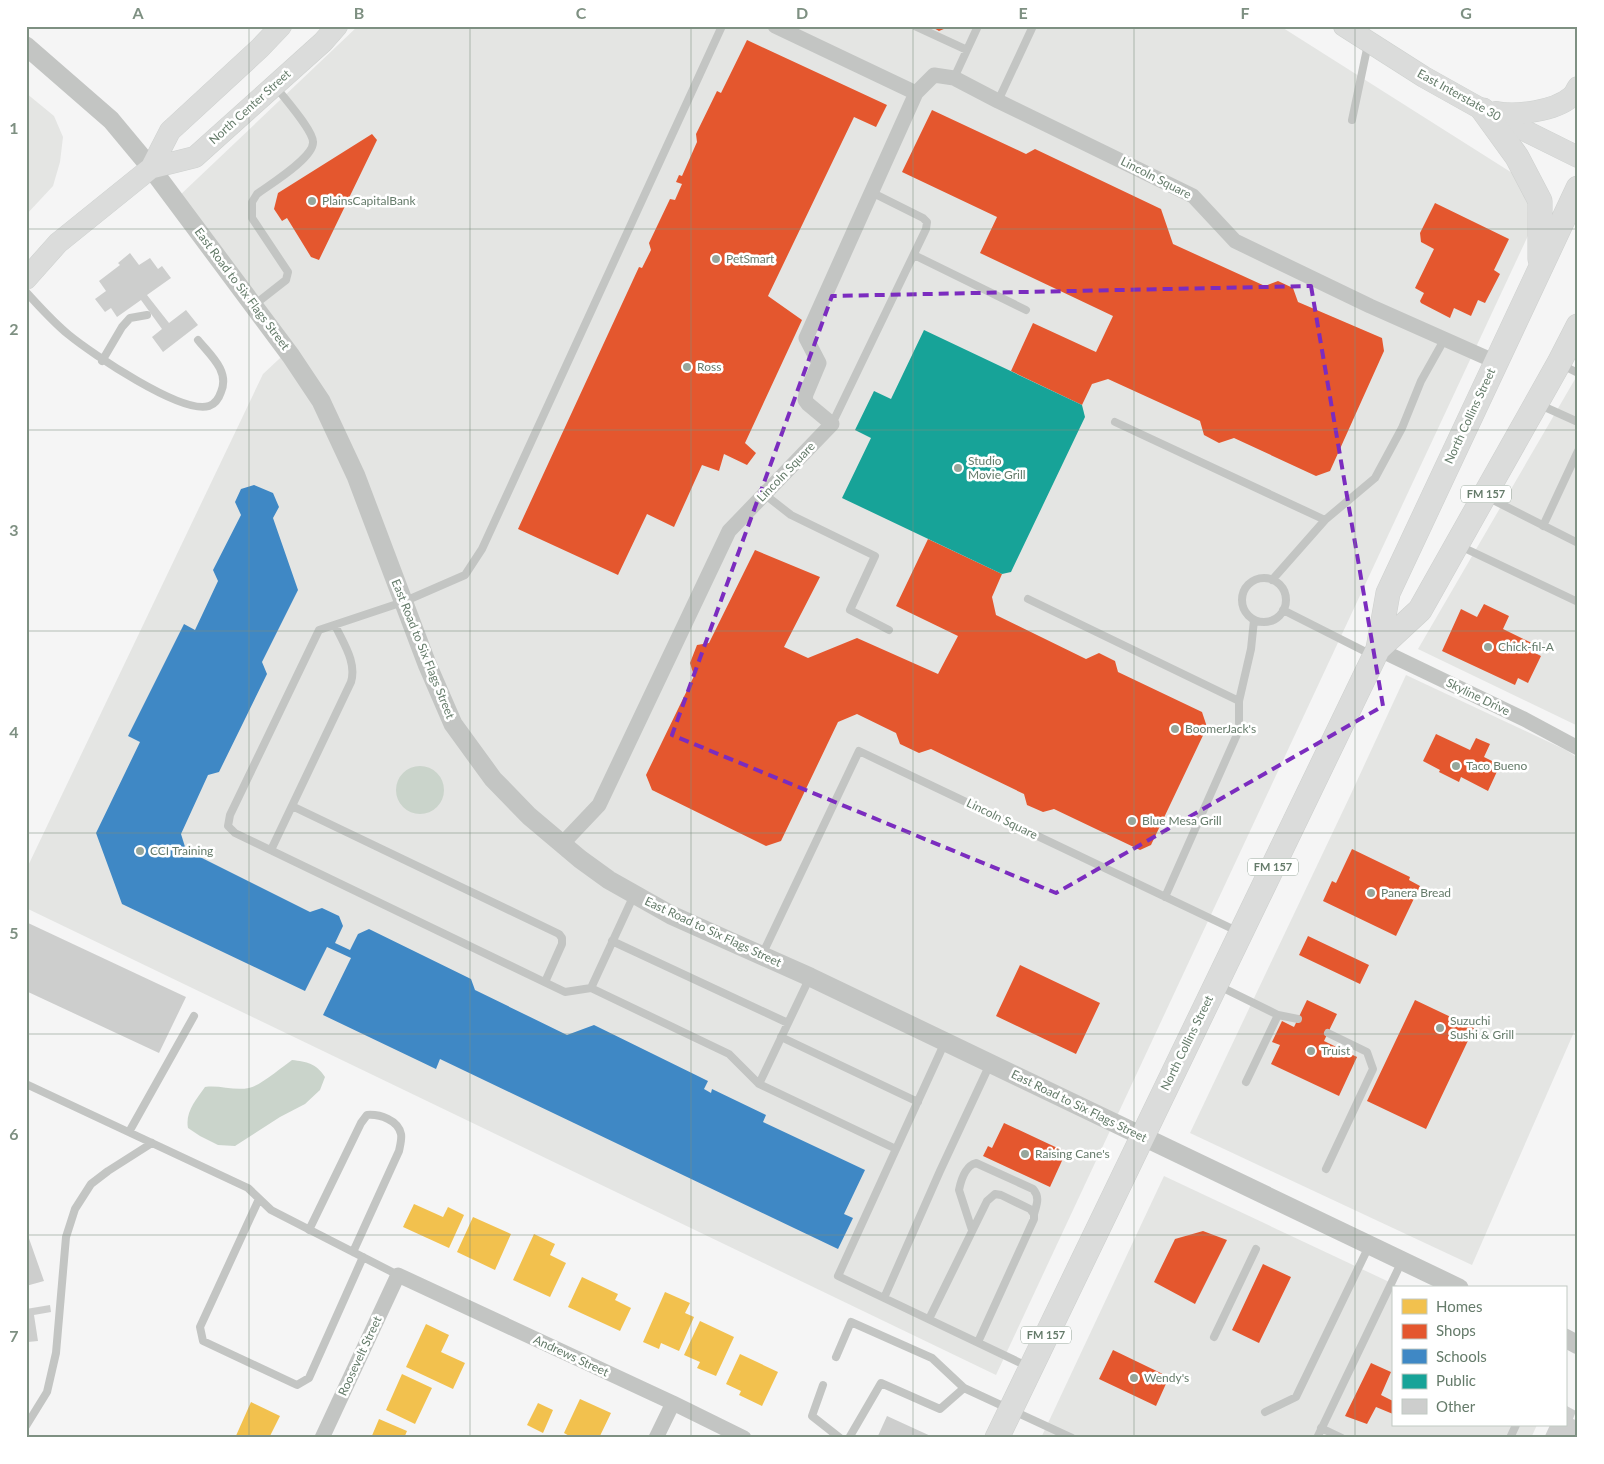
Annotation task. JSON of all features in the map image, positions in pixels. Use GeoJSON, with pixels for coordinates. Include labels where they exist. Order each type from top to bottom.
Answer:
{"type":"FeatureCollection","features":[{"type":"Feature","properties":{"kind":"main road","name":"North Center Street"},"geometry":{"type":"LineString","coordinates":[[26,279],[58,243],[151,168],[170,131],[260,48],[281,26]]}},
{"type":"Feature","properties":{"kind":"main road","name":"North Center Street"},"geometry":{"type":"LineString","coordinates":[[151,168],[195,157],[323,42],[337,26]]}},
{"type":"Feature","properties":{"kind":"main road","name":"East Interstate 30"},"geometry":{"type":"LineString","coordinates":[[1344,26],[1424,77],[1483,110],[1578,157]]}},
{"type":"Feature","properties":{"kind":"main road"},"geometry":{"type":"LineString","coordinates":[[1483,110],[1510,115],[1546,110],[1572,97],[1578,87]]}},
{"type":"Feature","properties":{"kind":"main road"},"geometry":{"type":"LineString","coordinates":[[1483,110],[1517,157],[1540,201],[1540,266]]}},
{"type":"Feature","properties":{"kind":"main road","name":"North Collins Street"},"geometry":{"type":"LineString","coordinates":[[997,1438],[1376,652],[1388,593],[1578,188]]}},
{"type":"Feature","properties":{"kind":"main road","name":"North Collins Street"},"geometry":{"type":"LineString","coordinates":[[1376,652],[1420,610],[1537,403],[1569,368],[1578,326]]}},
{"type":"Feature","properties":{"kind":"street"},"geometry":{"type":"LineString","coordinates":[[775,26],[916,93]]}},
{"type":"Feature","properties":{"kind":"street","name":"East Road to Six Flags Street"},"geometry":{"type":"LineString","coordinates":[[26,46],[111,120],[151,168],[254,305],[321,401],[356,476],[427,664],[453,724],[493,779],[529,816],[587,865],[670,915],[810,976],[1455,1286]]}},
{"type":"Feature","properties":{"kind":"street","name":"Lincoln Square"},"geometry":{"type":"LineString","coordinates":[[562,844],[599,805],[729,531],[832,424],[805,400],[819,363],[806,338],[916,93],[934,75],[954,78],[1194,196],[1235,241],[1370,306],[1496,362]]}},
{"type":"Feature","properties":{"kind":"street","name":"Skyline Drive"},"geometry":{"type":"LineString","coordinates":[[1376,652],[1524,719],[1578,748]]}},
{"type":"Feature","properties":{"kind":"street","name":"Andrews Street"},"geometry":{"type":"LineString","coordinates":[[398,1275],[744,1438]]}},
{"type":"Feature","properties":{"kind":"street","name":"Roosevelt Street"},"geometry":{"type":"LineString","coordinates":[[322,1438],[398,1275]]}},
{"type":"Feature","properties":{"kind":"street"},"geometry":{"type":"LineString","coordinates":[[1566,1339],[1578,1345]]}},
{"type":"Feature","properties":{"kind":"street"},"geometry":{"type":"LineString","coordinates":[[656,1438],[673,1403]]}},
{"type":"Feature","properties":{"kind":"lane"},"geometry":{"type":"LineString","coordinates":[[722,26],[482,549],[465,575],[403,602],[319,630],[230,815],[228,826],[235,833],[565,992],[591,988],[730,1054],[759,1084],[896,1149]]}},
{"type":"Feature","properties":{"kind":"lane"},"geometry":{"type":"LineString","coordinates":[[915,26],[968,50]]}},
{"type":"Feature","properties":{"kind":"lane"},"geometry":{"type":"LineString","coordinates":[[954,78],[978,26]]}},
{"type":"Feature","properties":{"kind":"lane"},"geometry":{"type":"LineString","coordinates":[[998,101],[1033,26]]}},
{"type":"Feature","properties":{"kind":"lane"},"geometry":{"type":"LineString","coordinates":[[1352,120],[1369,42]]}},
{"type":"Feature","properties":{"kind":"lane"},"geometry":{"type":"LineString","coordinates":[[254,305],[286,280],[288,272],[252,218],[252,202],[257,194],[305,158],[312,149],[314,141],[308,129],[274,85]]}},
{"type":"Feature","properties":{"kind":"lane"},"geometry":{"type":"LineString","coordinates":[[832,424],[926,229],[927,222],[923,218],[871,192]]}},
{"type":"Feature","properties":{"kind":"lane"},"geometry":{"type":"LineString","coordinates":[[914,255],[1026,310]]}},
{"type":"Feature","properties":{"kind":"lane"},"geometry":{"type":"LineString","coordinates":[[26,292],[68,335],[102,361],[159,392],[200,407],[209,406],[216,402],[224,382],[222,369],[198,340]]}},
{"type":"Feature","properties":{"kind":"lane"},"geometry":{"type":"LineString","coordinates":[[102,361],[122,327],[130,318],[147,315]]}},
{"type":"Feature","properties":{"kind":"lane"},"geometry":{"type":"LineString","coordinates":[[1272,580],[1325,520],[1375,478],[1402,428],[1421,381],[1444,340]]}},
{"type":"Feature","properties":{"kind":"lane"},"geometry":{"type":"LineString","coordinates":[[1537,403],[1578,422]]}},
{"type":"Feature","properties":{"kind":"lane"},"geometry":{"type":"LineString","coordinates":[[1115,422],[1325,520]]}},
{"type":"Feature","properties":{"kind":"lane"},"geometry":{"type":"LineString","coordinates":[[1543,526],[1578,451]]}},
{"type":"Feature","properties":{"kind":"lane"},"geometry":{"type":"LineString","coordinates":[[764,494],[791,515],[875,556],[850,610],[889,630]]}},
{"type":"Feature","properties":{"kind":"lane"},"geometry":{"type":"LineString","coordinates":[[1485,496],[1578,543]]}},
{"type":"Feature","properties":{"kind":"lane"},"geometry":{"type":"LineString","coordinates":[[1458,545],[1578,602]]}},
{"type":"Feature","properties":{"kind":"lane"},"geometry":{"type":"LineString","coordinates":[[1259,579],[1272,580],[1283,590],[1285,603],[1283,610],[1280,616],[1268,622],[1254,620],[1244,611],[1242,598],[1244,591],[1253,581],[1259,579]]}},
{"type":"Feature","properties":{"kind":"lane"},"geometry":{"type":"LineString","coordinates":[[1028,599],[1239,701]]}},
{"type":"Feature","properties":{"kind":"lane"},"geometry":{"type":"LineString","coordinates":[[1283,610],[1376,652]]}},
{"type":"Feature","properties":{"kind":"lane"},"geometry":{"type":"LineString","coordinates":[[1165,897],[1239,730],[1239,701],[1251,649],[1254,620]]}},
{"type":"Feature","properties":{"kind":"lane"},"geometry":{"type":"LineString","coordinates":[[271,850],[354,674],[353,663],[335,625]]}},
{"type":"Feature","properties":{"kind":"lane","name":"Lincoln Square"},"geometry":{"type":"LineString","coordinates":[[762,955],[859,751],[1241,933]]}},
{"type":"Feature","properties":{"kind":"lane"},"geometry":{"type":"LineString","coordinates":[[292,806],[559,934],[562,938],[562,944],[545,982]]}},
{"type":"Feature","properties":{"kind":"lane"},"geometry":{"type":"LineString","coordinates":[[591,988],[634,895]]}},
{"type":"Feature","properties":{"kind":"lane"},"geometry":{"type":"LineString","coordinates":[[612,941],[788,1023]]}},
{"type":"Feature","properties":{"kind":"lane"},"geometry":{"type":"LineString","coordinates":[[759,1084],[810,976]]}},
{"type":"Feature","properties":{"kind":"lane"},"geometry":{"type":"LineString","coordinates":[[1216,984],[1278,1015],[1298,1019]]}},
{"type":"Feature","properties":{"kind":"lane"},"geometry":{"type":"LineString","coordinates":[[1246,1082],[1278,1015]]}},
{"type":"Feature","properties":{"kind":"lane"},"geometry":{"type":"LineString","coordinates":[[129,1132],[194,1016]]}},
{"type":"Feature","properties":{"kind":"lane"},"geometry":{"type":"LineString","coordinates":[[1326,1169],[1372,1069],[1367,1052],[1328,1033]]}},
{"type":"Feature","properties":{"kind":"lane"},"geometry":{"type":"LineString","coordinates":[[781,1037],[918,1102]]}},
{"type":"Feature","properties":{"kind":"lane"},"geometry":{"type":"LineString","coordinates":[[945,1042],[838,1276],[1031,1368]]}},
{"type":"Feature","properties":{"kind":"lane"},"geometry":{"type":"LineString","coordinates":[[884,1298],[990,1064]]}},
{"type":"Feature","properties":{"kind":"lane"},"geometry":{"type":"LineString","coordinates":[[26,1084],[248,1188],[271,1210],[398,1275]]}},
{"type":"Feature","properties":{"kind":"lane"},"geometry":{"type":"LineString","coordinates":[[309,1230],[361,1123],[368,1115],[378,1114],[394,1122],[401,1134],[399,1151],[353,1252]]}},
{"type":"Feature","properties":{"kind":"lane"},"geometry":{"type":"LineString","coordinates":[[26,1426],[47,1392],[50,1382],[56,1354],[66,1237],[75,1209],[92,1184],[108,1171],[152,1143]]}},
{"type":"Feature","properties":{"kind":"lane"},"geometry":{"type":"LineString","coordinates":[[972,1230],[959,1190],[971,1164],[976,1164],[1033,1189],[1037,1193],[1038,1199],[1033,1225],[978,1342]]}},
{"type":"Feature","properties":{"kind":"lane"},"geometry":{"type":"LineString","coordinates":[[928,1319],[986,1201],[995,1194],[1002,1195],[1030,1209],[1034,1214]]}},
{"type":"Feature","properties":{"kind":"lane"},"geometry":{"type":"LineString","coordinates":[[259,1199],[200,1326],[203,1341],[297,1385],[309,1378],[363,1257]]}},
{"type":"Feature","properties":{"kind":"lane"},"geometry":{"type":"LineString","coordinates":[[1264,1412],[1296,1397],[1369,1245]]}},
{"type":"Feature","properties":{"kind":"lane"},"geometry":{"type":"LineString","coordinates":[[1214,1336],[1256,1249]]}},
{"type":"Feature","properties":{"kind":"lane"},"geometry":{"type":"LineString","coordinates":[[1317,1438],[1402,1261]]}},
{"type":"Feature","properties":{"kind":"lane"},"geometry":{"type":"LineString","coordinates":[[836,1357],[851,1322],[932,1358],[964,1388],[1072,1438]]}},
{"type":"Feature","properties":{"kind":"lane"},"geometry":{"type":"LineString","coordinates":[[849,1438],[880,1383],[940,1409],[964,1388]]}},
{"type":"Feature","properties":{"kind":"lane"},"geometry":{"type":"LineString","coordinates":[[823,1385],[812,1416],[840,1438]]}},
{"type":"Feature","properties":{"kind":"lane"},"geometry":{"type":"LineString","coordinates":[[1510,1438],[1516,1426]]}},
{"type":"Feature","properties":{"kind":"lane"},"geometry":{"type":"LineString","coordinates":[[1321,1428],[1342,1438]]}},
{"type":"Feature","properties":{"kind":"highlighted area"},"geometry":{"type":"Polygon","coordinates":[[[1311,286],[1383,706],[1056,893],[672,735],[832,296],[1311,286]]]}},
{"type":"Feature","properties":{"kind":"shaded area"},"geometry":{"type":"Polygon","coordinates":[[[358,26],[1280,26],[1547,195],[996,1375],[26,908],[26,870],[263,374],[293,346],[178,197],[358,26]]]}},
{"type":"Feature","properties":{"kind":"shaded area"},"geometry":{"type":"Polygon","coordinates":[[[26,93],[54,116],[63,137],[60,162],[53,186],[26,215],[26,93]]]}},
{"type":"Feature","properties":{"kind":"shaded area"},"geometry":{"type":"Polygon","coordinates":[[[1578,374],[1578,726],[1418,649],[1578,374]]]}},
{"type":"Feature","properties":{"kind":"shaded area"},"geometry":{"type":"Polygon","coordinates":[[[1406,675],[1566,750],[1578,758],[1578,1023],[1472,1265],[1190,1133],[1406,675]]]}},
{"type":"Feature","properties":{"kind":"shaded area"},"geometry":{"type":"Polygon","coordinates":[[[415,766],[425,766],[437,773],[444,785],[444,795],[437,807],[425,814],[415,814],[407,810],[400,803],[396,795],[396,785],[400,777],[407,770],[415,766]]]}},
{"type":"Feature","properties":{"kind":"shaded area"},"geometry":{"type":"Polygon","coordinates":[[[292,1060],[311,1064],[325,1077],[320,1090],[305,1104],[280,1117],[235,1146],[218,1145],[188,1128],[190,1111],[205,1087],[238,1089],[254,1087],[292,1060]]]}},
{"type":"Feature","properties":{"kind":"shaded area"},"geometry":{"type":"Polygon","coordinates":[[[1164,1176],[1398,1286],[1392,1286],[1392,1426],[1537,1426],[1531,1438],[1041,1438],[1164,1176]]]}},
{"type":"Feature","properties":{"kind":"building: Homes"},"geometry":{"type":"Polygon","coordinates":[[[414,1204],[443,1217],[448,1207],[464,1215],[449,1248],[403,1227],[414,1204]]]}},
{"type":"Feature","properties":{"kind":"building: Homes"},"geometry":{"type":"Polygon","coordinates":[[[473,1217],[511,1234],[495,1270],[457,1252],[473,1217]]]}},
{"type":"Feature","properties":{"kind":"building: Homes"},"geometry":{"type":"Polygon","coordinates":[[[534,1234],[555,1244],[550,1255],[566,1263],[550,1297],[513,1280],[534,1234]]]}},
{"type":"Feature","properties":{"kind":"building: Homes"},"geometry":{"type":"Polygon","coordinates":[[[582,1277],[618,1294],[615,1300],[631,1308],[620,1331],[568,1307],[582,1277]]]}},
{"type":"Feature","properties":{"kind":"building: Homes"},"geometry":{"type":"Polygon","coordinates":[[[665,1292],[690,1303],[685,1313],[694,1317],[679,1351],[661,1343],[659,1349],[643,1342],[665,1292]]]}},
{"type":"Feature","properties":{"kind":"building: Homes"},"geometry":{"type":"Polygon","coordinates":[[[700,1321],[734,1337],[716,1376],[697,1368],[700,1362],[684,1355],[700,1321]]]}},
{"type":"Feature","properties":{"kind":"building: Homes"},"geometry":{"type":"Polygon","coordinates":[[[426,1324],[449,1335],[441,1352],[465,1363],[453,1389],[406,1367],[426,1324]]]}},
{"type":"Feature","properties":{"kind":"building: Homes"},"geometry":{"type":"Polygon","coordinates":[[[740,1354],[778,1372],[762,1406],[739,1395],[741,1391],[726,1384],[740,1354]]]}},
{"type":"Feature","properties":{"kind":"building: Homes"},"geometry":{"type":"Polygon","coordinates":[[[402,1374],[432,1388],[415,1424],[386,1410],[402,1374]]]}},
{"type":"Feature","properties":{"kind":"building: Homes"},"geometry":{"type":"Polygon","coordinates":[[[580,1399],[611,1413],[599,1438],[573,1438],[564,1433],[580,1399]]]}},
{"type":"Feature","properties":{"kind":"building: Homes"},"geometry":{"type":"Polygon","coordinates":[[[251,1402],[280,1416],[269,1438],[235,1438],[251,1402]]]}},
{"type":"Feature","properties":{"kind":"building: Homes"},"geometry":{"type":"Polygon","coordinates":[[[538,1403],[553,1410],[543,1433],[527,1425],[538,1403]]]}},
{"type":"Feature","properties":{"kind":"building: Homes"},"geometry":{"type":"Polygon","coordinates":[[[379,1419],[407,1431],[404,1438],[371,1438],[379,1419]]]}},
{"type":"Feature","properties":{"kind":"building: Shops"},"geometry":{"type":"Polygon","coordinates":[[[930,26],[951,26],[939,31],[930,26]]]}},
{"type":"Feature","properties":{"kind":"building: Shops"},"geometry":{"type":"Polygon","coordinates":[[[747,40],[887,105],[876,127],[854,117],[768,296],[802,320],[745,443],[756,453],[747,465],[724,454],[719,471],[702,465],[674,527],[647,514],[618,575],[518,529],[639,267],[642,268],[651,250],[649,243],[670,199],[675,200],[682,184],[676,182],[679,175],[682,176],[697,142],[696,134],[717,91],[721,93],[747,40]]]}},
{"type":"Feature","properties":{"kind":"building: Shops"},"geometry":{"type":"Polygon","coordinates":[[[932,110],[1026,154],[1035,149],[1161,209],[1173,244],[1265,286],[1278,281],[1293,288],[1298,302],[1382,338],[1384,351],[1330,471],[1316,476],[1234,438],[1219,443],[1204,435],[1200,421],[1108,379],[1092,384],[1082,405],[1011,371],[1033,323],[1096,352],[1113,316],[980,253],[997,217],[902,172],[932,110]]]}},
{"type":"Feature","properties":{"kind":"building: Shops","name":"PlainsCapitalBank"},"geometry":{"type":"Polygon","coordinates":[[[372,134],[377,140],[319,260],[311,257],[287,218],[282,221],[274,209],[278,193],[372,134]]]}},
{"type":"Feature","properties":{"kind":"building: Shops"},"geometry":{"type":"Polygon","coordinates":[[[1435,203],[1509,239],[1494,270],[1500,274],[1485,303],[1478,300],[1471,316],[1454,308],[1450,318],[1421,303],[1420,301],[1424,293],[1415,288],[1434,249],[1421,242],[1420,233],[1435,203]]]}},
{"type":"Feature","properties":{"kind":"building: Shops"},"geometry":{"type":"Polygon","coordinates":[[[928,539],[1002,574],[992,597],[996,615],[1086,659],[1099,653],[1115,661],[1118,672],[1202,712],[1207,727],[1151,845],[1140,850],[1054,809],[1043,812],[1027,805],[1024,794],[931,749],[919,753],[900,744],[896,733],[857,714],[838,722],[781,841],[766,846],[652,790],[646,775],[694,676],[690,663],[697,645],[709,643],[755,550],[820,577],[784,647],[808,658],[857,638],[938,674],[958,636],[896,606],[928,539]]]}},
{"type":"Feature","properties":{"kind":"building: Shops","name":"Chick-fil-A"},"geometry":{"type":"Polygon","coordinates":[[[1484,604],[1509,616],[1503,629],[1534,644],[1531,651],[1541,656],[1528,683],[1518,678],[1515,685],[1442,651],[1461,609],[1477,617],[1484,604]]]}},
{"type":"Feature","properties":{"kind":"building: Shops"},"geometry":{"type":"Polygon","coordinates":[[[1436,734],[1470,750],[1476,738],[1490,744],[1484,757],[1500,765],[1488,791],[1461,777],[1459,782],[1423,761],[1436,734]]]}},
{"type":"Feature","properties":{"kind":"building: Shops","name":"Panera Bread"},"geometry":{"type":"Polygon","coordinates":[[[1352,849],[1410,877],[1409,880],[1420,886],[1396,936],[1323,901],[1332,881],[1336,883],[1352,849]]]}},
{"type":"Feature","properties":{"kind":"building: Shops"},"geometry":{"type":"Polygon","coordinates":[[[1308,936],[1369,965],[1360,984],[1299,955],[1308,936]]]}},
{"type":"Feature","properties":{"kind":"building: Shops"},"geometry":{"type":"Polygon","coordinates":[[[1020,965],[1100,1003],[1076,1054],[996,1016],[1020,965]]]}},
{"type":"Feature","properties":{"kind":"building: Shops","name":"Truist"},"geometry":{"type":"Polygon","coordinates":[[[1307,1000],[1337,1014],[1324,1041],[1357,1057],[1339,1096],[1271,1064],[1280,1045],[1272,1042],[1282,1021],[1294,1027],[1307,1000]]]}},
{"type":"Feature","properties":{"kind":"building: Shops"},"geometry":{"type":"Polygon","coordinates":[[[1415,1000],[1474,1028],[1426,1129],[1367,1101],[1415,1000]]]}},
{"type":"Feature","properties":{"kind":"building: Shops","name":"Raising Cane's"},"geometry":{"type":"Polygon","coordinates":[[[1004,1123],[1066,1152],[1050,1187],[983,1156],[988,1146],[992,1148],[1004,1123]]]}},
{"type":"Feature","properties":{"kind":"building: Shops"},"geometry":{"type":"Polygon","coordinates":[[[1203,1231],[1227,1240],[1195,1304],[1154,1282],[1175,1239],[1203,1231]]]}},
{"type":"Feature","properties":{"kind":"building: Shops"},"geometry":{"type":"Polygon","coordinates":[[[1263,1264],[1291,1277],[1259,1343],[1232,1330],[1263,1264]]]}},
{"type":"Feature","properties":{"kind":"building: Shops","name":"Wendy's"},"geometry":{"type":"Polygon","coordinates":[[[1113,1350],[1169,1377],[1156,1406],[1099,1379],[1113,1350]]]}},
{"type":"Feature","properties":{"kind":"building: Shops"},"geometry":{"type":"Polygon","coordinates":[[[1371,1363],[1391,1372],[1381,1395],[1392,1400],[1392,1414],[1376,1407],[1367,1424],[1345,1416],[1371,1363]]]}},
{"type":"Feature","properties":{"kind":"building: Schools"},"geometry":{"type":"Polygon","coordinates":[[[254,485],[273,493],[279,507],[273,518],[298,590],[262,662],[267,674],[219,772],[208,775],[181,834],[186,850],[310,912],[322,908],[339,916],[343,926],[335,943],[350,950],[358,934],[369,929],[471,979],[475,990],[567,1035],[594,1025],[708,1081],[704,1089],[711,1093],[712,1089],[766,1115],[763,1122],[865,1170],[844,1214],[853,1218],[838,1249],[440,1059],[436,1069],[323,1015],[351,958],[327,947],[305,991],[122,904],[96,833],[140,742],[128,736],[184,624],[195,630],[218,581],[213,570],[241,515],[235,502],[241,489],[254,485]]]}},
{"type":"Feature","properties":{"kind":"building: Public","name":"Studio Movie Grill"},"geometry":{"type":"Polygon","coordinates":[[[924,330],[1082,405],[1085,417],[1011,572],[1002,574],[842,498],[871,438],[855,430],[874,391],[891,399],[924,330]]]}},
{"type":"Feature","properties":{"kind":"building: Other"},"geometry":{"type":"Polygon","coordinates":[[[130,253],[139,265],[150,258],[158,269],[162,266],[171,278],[147,295],[169,323],[186,310],[198,325],[163,352],[152,337],[162,329],[141,300],[117,317],[111,308],[105,312],[95,299],[106,291],[99,281],[120,265],[118,263],[130,253]]]}},
{"type":"Feature","properties":{"kind":"building: Other"},"geometry":{"type":"Polygon","coordinates":[[[26,922],[186,997],[159,1053],[26,991],[26,922]]]}},
{"type":"Feature","properties":{"kind":"building: Other"},"geometry":{"type":"Polygon","coordinates":[[[26,1230],[44,1281],[26,1286],[26,1230]]]}},
{"type":"Feature","properties":{"kind":"building: Other"},"geometry":{"type":"Polygon","coordinates":[[[50,1305],[51,1312],[34,1315],[38,1341],[28,1342],[29,1349],[26,1350],[26,1309],[50,1305]]]}},
{"type":"Feature","properties":{"kind":"building: Other"},"geometry":{"type":"Polygon","coordinates":[[[1566,1406],[1576,1411],[1573,1419],[1578,1421],[1578,1438],[1544,1438],[1550,1426],[1566,1426],[1566,1406]]]}},
{"type":"Feature","properties":{"kind":"building: Other"},"geometry":{"type":"Polygon","coordinates":[[[887,1416],[935,1438],[877,1438],[887,1416]]]}},
{"type":"Feature","properties":{"kind":"place","name":"PlainsCapitalBank"},"geometry":{"type":"Point","coordinates":[312,201]}},
{"type":"Feature","properties":{"kind":"place","name":"PetSmart"},"geometry":{"type":"Point","coordinates":[716,259]}},
{"type":"Feature","properties":{"kind":"place","name":"Ross"},"geometry":{"type":"Point","coordinates":[687,367]}},
{"type":"Feature","properties":{"kind":"place","name":"Studio Movie Grill"},"geometry":{"type":"Point","coordinates":[958,468]}},
{"type":"Feature","properties":{"kind":"place","name":"Chick-fil-A"},"geometry":{"type":"Point","coordinates":[1488,647]}},
{"type":"Feature","properties":{"kind":"place","name":"BoomerJack's"},"geometry":{"type":"Point","coordinates":[1175,729]}},
{"type":"Feature","properties":{"kind":"place","name":"Taco Bueno"},"geometry":{"type":"Point","coordinates":[1456,766]}},
{"type":"Feature","properties":{"kind":"place","name":"Blue Mesa Grill"},"geometry":{"type":"Point","coordinates":[1132,821]}},
{"type":"Feature","properties":{"kind":"place","name":"CCI Training"},"geometry":{"type":"Point","coordinates":[140,851]}},
{"type":"Feature","properties":{"kind":"place","name":"Panera Bread"},"geometry":{"type":"Point","coordinates":[1371,893]}},
{"type":"Feature","properties":{"kind":"place","name":"Suzuchi Sushi & Grill"},"geometry":{"type":"Point","coordinates":[1440,1028]}},
{"type":"Feature","properties":{"kind":"place","name":"Truist"},"geometry":{"type":"Point","coordinates":[1311,1051]}},
{"type":"Feature","properties":{"kind":"place","name":"Raising Cane's"},"geometry":{"type":"Point","coordinates":[1025,1154]}},
{"type":"Feature","properties":{"kind":"place","name":"Wendy's"},"geometry":{"type":"Point","coordinates":[1134,1378]}}]}
